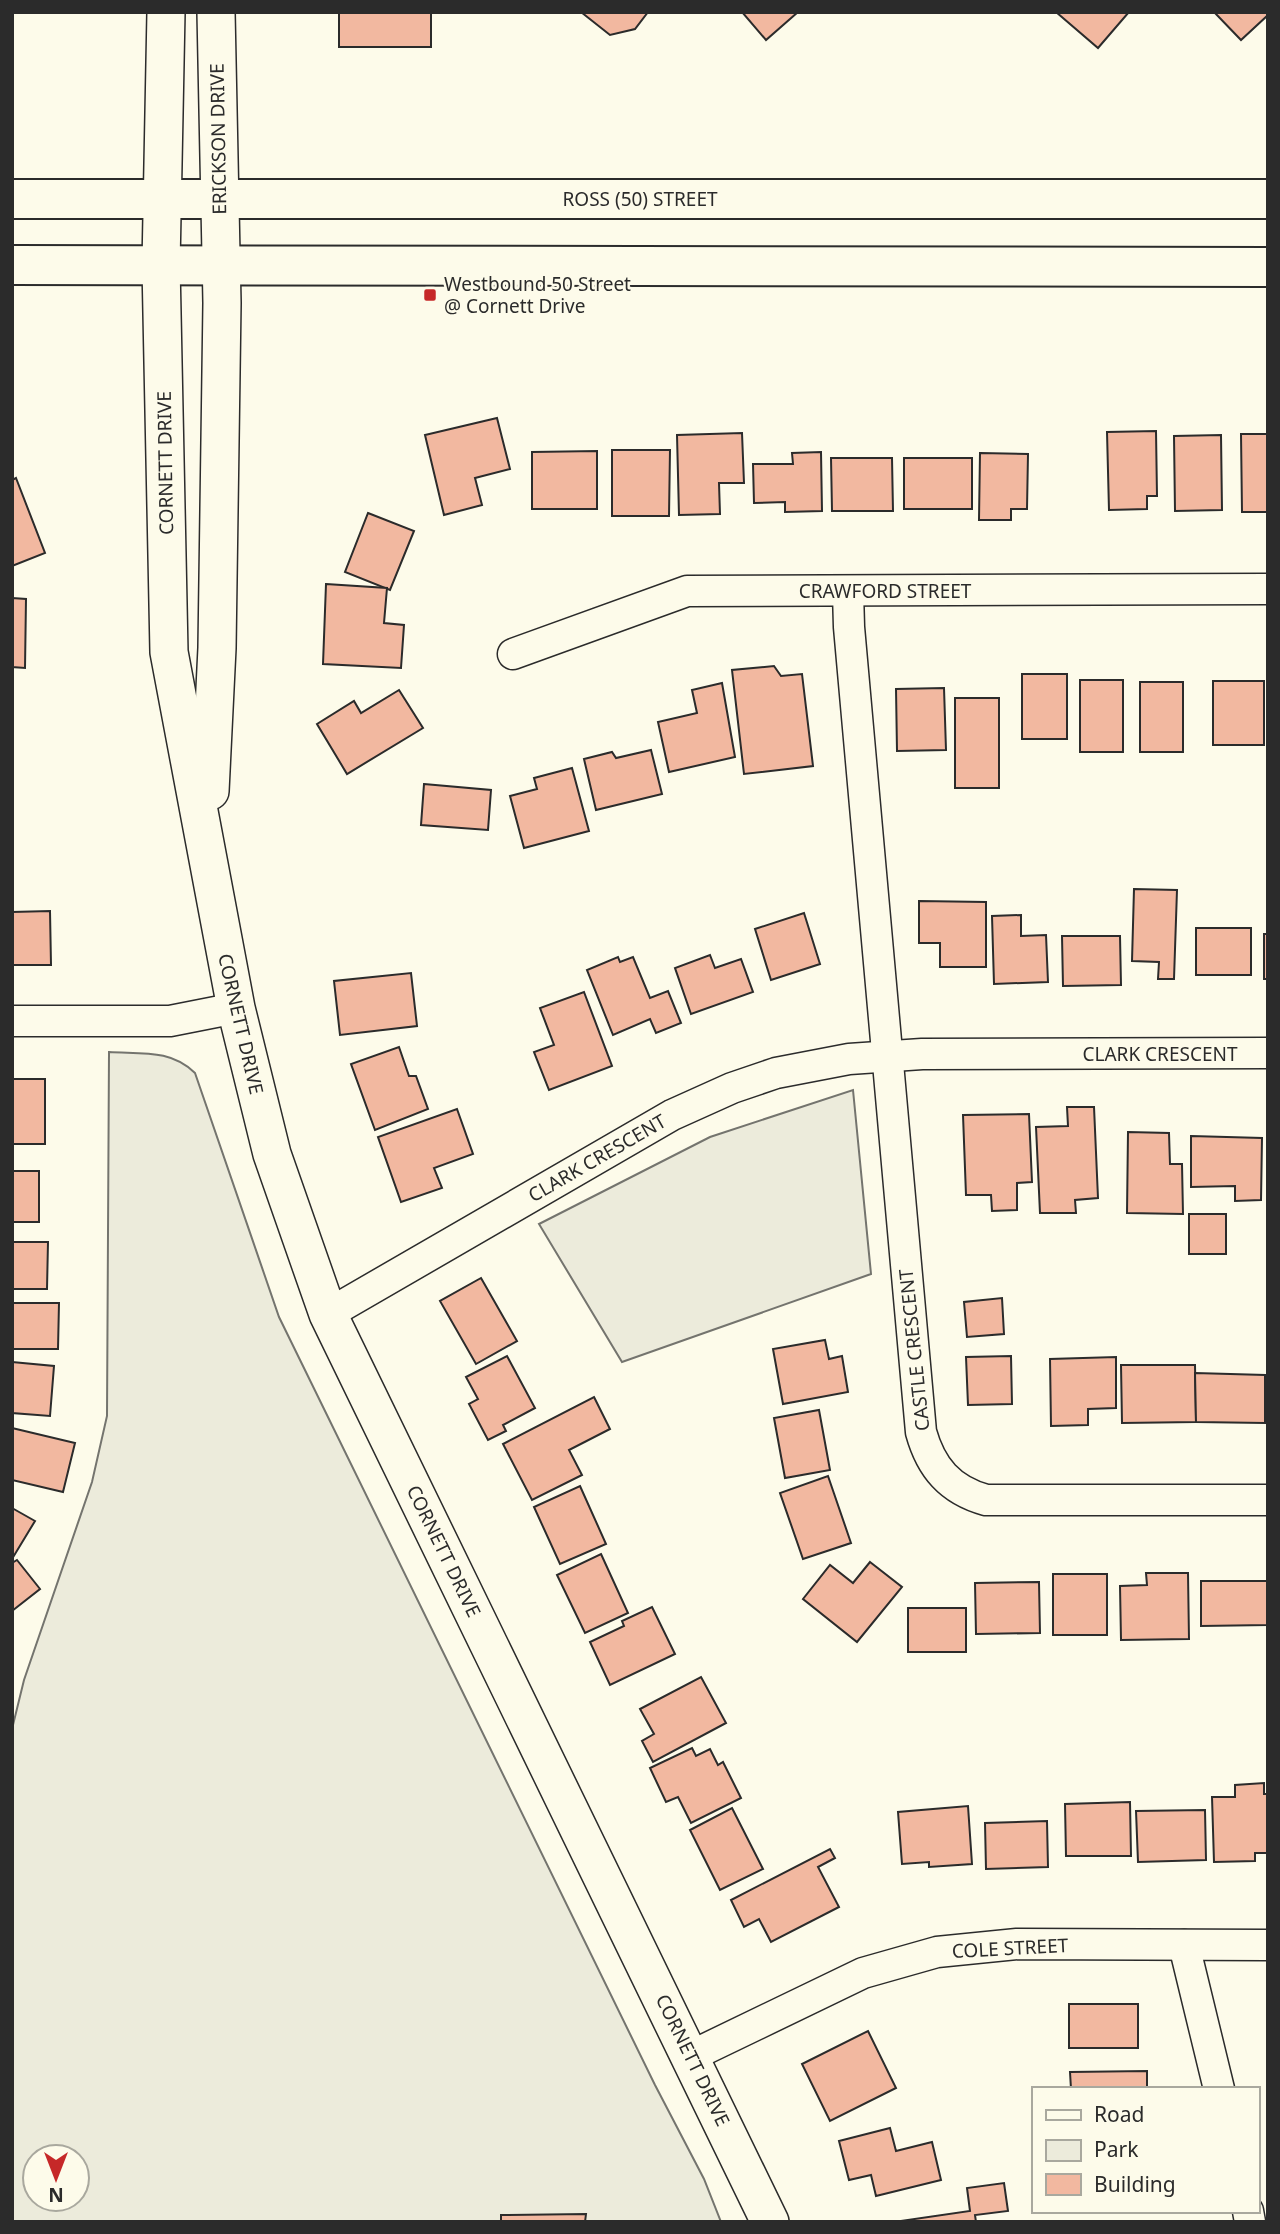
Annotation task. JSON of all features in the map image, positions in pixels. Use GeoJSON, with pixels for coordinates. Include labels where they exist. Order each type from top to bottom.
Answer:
{"type":"FeatureCollection","features":[{"type":"Feature","properties":{"kind":"main road","name":"ROSS (50) STREET"},"geometry":{"type":"LineString","coordinates":[[12,199],[1268,199]]}},
{"type":"Feature","properties":{"kind":"main road"},"geometry":{"type":"LineString","coordinates":[[12,265],[1268,267]]}},
{"type":"Feature","properties":{"kind":"street"},"geometry":{"type":"LineString","coordinates":[[163,199],[166,12]]}},
{"type":"Feature","properties":{"kind":"street","name":"ERICKSON DRIVE"},"geometry":{"type":"LineString","coordinates":[[216,12],[221,265]]}},
{"type":"Feature","properties":{"kind":"street","name":"CORNETT DRIVE"},"geometry":{"type":"LineString","coordinates":[[163,199],[161,265],[169,652],[208,848],[236,1009],[272,1154],[328,1314],[770,2222]]}},
{"type":"Feature","properties":{"kind":"street","name":"CORNETT DRIVE"},"geometry":{"type":"LineString","coordinates":[[208,848],[217,648],[221,265]]}},
{"type":"Feature","properties":{"kind":"street","name":"CRAWFORD STREET"},"geometry":{"type":"LineString","coordinates":[[513,654],[687,591],[1268,589]]}},
{"type":"Feature","properties":{"kind":"street"},"geometry":{"type":"LineString","coordinates":[[848,592],[885,1056]]}},
{"type":"Feature","properties":{"kind":"street"},"geometry":{"type":"LineString","coordinates":[[12,1021],[170,1021],[236,1009]]}},
{"type":"Feature","properties":{"kind":"street","name":"CLARK CRESCENT"},"geometry":{"type":"LineString","coordinates":[[328,1314],[702,1100],[788,1070],[822,1062],[885,1056],[1268,1054]]}},
{"type":"Feature","properties":{"kind":"street","name":"CASTLE CRESCENT"},"geometry":{"type":"LineString","coordinates":[[885,1056],[922,1432],[933,1463],[943,1477],[969,1495],[986,1500],[1268,1500]]}},
{"type":"Feature","properties":{"kind":"street","name":"COLE STREET"},"geometry":{"type":"LineString","coordinates":[[691,2056],[854,1977],[916,1957],[966,1947],[1017,1944],[1268,1945]]}},
{"type":"Feature","properties":{"kind":"street"},"geometry":{"type":"LineString","coordinates":[[1184,1945],[1219,2087]]}},
{"type":"Feature","properties":{"kind":"green space"},"geometry":{"type":"Polygon","coordinates":[[[109,1052],[155,1054],[176,1060],[195,1073],[279,1317],[655,2085],[704,2179],[721,2222],[12,2222],[12,1729],[24,1680],[92,1482],[107,1416],[109,1052]]]}},
{"type":"Feature","properties":{"kind":"green space"},"geometry":{"type":"Polygon","coordinates":[[[853,1090],[871,1274],[622,1362],[539,1224],[710,1137],[853,1090]]]}},
{"type":"Feature","properties":{"kind":"building"},"geometry":{"type":"Polygon","coordinates":[[[339,12],[431,12],[431,47],[339,47],[339,12]]]}},
{"type":"Feature","properties":{"kind":"building"},"geometry":{"type":"Polygon","coordinates":[[[581,12],[648,12],[635,29],[610,35],[581,12]]]}},
{"type":"Feature","properties":{"kind":"building"},"geometry":{"type":"Polygon","coordinates":[[[742,12],[798,12],[766,40],[742,12]]]}},
{"type":"Feature","properties":{"kind":"building"},"geometry":{"type":"Polygon","coordinates":[[[1056,12],[1129,12],[1098,48],[1056,12]]]}},
{"type":"Feature","properties":{"kind":"building"},"geometry":{"type":"Polygon","coordinates":[[[1214,12],[1268,12],[1268,15],[1241,40],[1214,12]]]}},
{"type":"Feature","properties":{"kind":"building"},"geometry":{"type":"Polygon","coordinates":[[[497,418],[510,469],[475,478],[482,505],[444,515],[425,435],[497,418]]]}},
{"type":"Feature","properties":{"kind":"building"},"geometry":{"type":"Polygon","coordinates":[[[1156,431],[1157,496],[1147,496],[1147,509],[1109,510],[1107,432],[1156,431]]]}},
{"type":"Feature","properties":{"kind":"building"},"geometry":{"type":"Polygon","coordinates":[[[742,433],[744,483],[719,483],[720,514],[679,515],[677,435],[742,433]]]}},
{"type":"Feature","properties":{"kind":"building"},"geometry":{"type":"Polygon","coordinates":[[[1241,434],[1268,434],[1268,512],[1242,512],[1241,434]]]}},
{"type":"Feature","properties":{"kind":"building"},"geometry":{"type":"Polygon","coordinates":[[[1221,435],[1222,510],[1175,511],[1174,436],[1221,435]]]}},
{"type":"Feature","properties":{"kind":"building"},"geometry":{"type":"Polygon","coordinates":[[[612,450],[670,450],[669,516],[612,516],[612,450]]]}},
{"type":"Feature","properties":{"kind":"building"},"geometry":{"type":"Polygon","coordinates":[[[597,451],[597,509],[532,509],[532,452],[597,451]]]}},
{"type":"Feature","properties":{"kind":"building"},"geometry":{"type":"Polygon","coordinates":[[[821,452],[822,511],[785,512],[785,502],[754,503],[753,464],[793,464],[792,453],[821,452]]]}},
{"type":"Feature","properties":{"kind":"building"},"geometry":{"type":"Polygon","coordinates":[[[980,453],[1028,454],[1027,509],[1011,509],[1011,520],[979,520],[980,453]]]}},
{"type":"Feature","properties":{"kind":"building"},"geometry":{"type":"Polygon","coordinates":[[[831,458],[892,458],[893,511],[832,511],[831,458]]]}},
{"type":"Feature","properties":{"kind":"building"},"geometry":{"type":"Polygon","coordinates":[[[904,458],[972,458],[972,509],[904,509],[904,458]]]}},
{"type":"Feature","properties":{"kind":"building"},"geometry":{"type":"Polygon","coordinates":[[[16,478],[45,553],[12,566],[12,480],[16,478]]]}},
{"type":"Feature","properties":{"kind":"building"},"geometry":{"type":"Polygon","coordinates":[[[368,513],[414,531],[390,590],[345,572],[368,513]]]}},
{"type":"Feature","properties":{"kind":"building"},"geometry":{"type":"Polygon","coordinates":[[[326,584],[387,588],[384,623],[404,625],[401,668],[323,664],[326,584]]]}},
{"type":"Feature","properties":{"kind":"building"},"geometry":{"type":"Polygon","coordinates":[[[12,598],[26,599],[25,668],[12,667],[12,598]]]}},
{"type":"Feature","properties":{"kind":"building"},"geometry":{"type":"Polygon","coordinates":[[[774,666],[781,676],[802,674],[813,766],[744,774],[732,670],[774,666]]]}},
{"type":"Feature","properties":{"kind":"building"},"geometry":{"type":"Polygon","coordinates":[[[1022,674],[1067,674],[1067,739],[1022,739],[1022,674]]]}},
{"type":"Feature","properties":{"kind":"building"},"geometry":{"type":"Polygon","coordinates":[[[1080,680],[1123,680],[1123,752],[1080,752],[1080,680]]]}},
{"type":"Feature","properties":{"kind":"building"},"geometry":{"type":"Polygon","coordinates":[[[1213,681],[1264,681],[1264,745],[1213,745],[1213,681]]]}},
{"type":"Feature","properties":{"kind":"building"},"geometry":{"type":"Polygon","coordinates":[[[1140,682],[1183,682],[1183,752],[1140,752],[1140,682]]]}},
{"type":"Feature","properties":{"kind":"building"},"geometry":{"type":"Polygon","coordinates":[[[722,683],[735,757],[669,772],[658,722],[697,713],[692,690],[722,683]]]}},
{"type":"Feature","properties":{"kind":"building"},"geometry":{"type":"Polygon","coordinates":[[[944,688],[946,750],[897,751],[896,689],[944,688]]]}},
{"type":"Feature","properties":{"kind":"building"},"geometry":{"type":"Polygon","coordinates":[[[399,690],[423,728],[347,774],[317,724],[354,701],[361,713],[399,690]]]}},
{"type":"Feature","properties":{"kind":"building"},"geometry":{"type":"Polygon","coordinates":[[[955,698],[999,698],[999,788],[955,788],[955,698]]]}},
{"type":"Feature","properties":{"kind":"building"},"geometry":{"type":"Polygon","coordinates":[[[651,750],[662,794],[596,810],[584,759],[612,752],[616,758],[651,750]]]}},
{"type":"Feature","properties":{"kind":"building"},"geometry":{"type":"Polygon","coordinates":[[[572,768],[589,831],[524,848],[510,796],[537,789],[534,778],[572,768]]]}},
{"type":"Feature","properties":{"kind":"building"},"geometry":{"type":"Polygon","coordinates":[[[424,784],[491,790],[488,830],[421,825],[424,784]]]}},
{"type":"Feature","properties":{"kind":"building"},"geometry":{"type":"Polygon","coordinates":[[[1134,889],[1177,890],[1174,979],[1158,979],[1159,962],[1132,961],[1134,889]]]}},
{"type":"Feature","properties":{"kind":"building"},"geometry":{"type":"Polygon","coordinates":[[[919,901],[986,902],[986,967],[940,967],[940,943],[919,943],[919,901]]]}},
{"type":"Feature","properties":{"kind":"building"},"geometry":{"type":"Polygon","coordinates":[[[50,911],[51,965],[12,965],[12,912],[50,911]]]}},
{"type":"Feature","properties":{"kind":"building"},"geometry":{"type":"Polygon","coordinates":[[[804,913],[820,964],[771,980],[755,929],[804,913]]]}},
{"type":"Feature","properties":{"kind":"building"},"geometry":{"type":"Polygon","coordinates":[[[1021,915],[1021,936],[1046,935],[1048,982],[994,984],[992,916],[1021,915]]]}},
{"type":"Feature","properties":{"kind":"building"},"geometry":{"type":"Polygon","coordinates":[[[1196,928],[1251,928],[1251,975],[1196,975],[1196,928]]]}},
{"type":"Feature","properties":{"kind":"building"},"geometry":{"type":"Polygon","coordinates":[[[1264,934],[1268,934],[1268,979],[1264,979],[1264,934]]]}},
{"type":"Feature","properties":{"kind":"building"},"geometry":{"type":"Polygon","coordinates":[[[1062,936],[1120,936],[1121,985],[1063,986],[1062,936]]]}},
{"type":"Feature","properties":{"kind":"building"},"geometry":{"type":"Polygon","coordinates":[[[710,955],[715,968],[741,959],[753,992],[691,1014],[675,968],[710,955]]]}},
{"type":"Feature","properties":{"kind":"building"},"geometry":{"type":"Polygon","coordinates":[[[618,957],[620,962],[633,957],[650,998],[668,991],[681,1023],[656,1033],[650,1019],[613,1035],[587,970],[618,957]]]}},
{"type":"Feature","properties":{"kind":"building"},"geometry":{"type":"Polygon","coordinates":[[[411,973],[417,1026],[340,1035],[334,981],[411,973]]]}},
{"type":"Feature","properties":{"kind":"building"},"geometry":{"type":"Polygon","coordinates":[[[584,992],[612,1066],[549,1090],[534,1052],[554,1045],[540,1008],[584,992]]]}},
{"type":"Feature","properties":{"kind":"building"},"geometry":{"type":"Polygon","coordinates":[[[399,1047],[409,1076],[416,1076],[428,1109],[375,1130],[351,1064],[399,1047]]]}},
{"type":"Feature","properties":{"kind":"building"},"geometry":{"type":"Polygon","coordinates":[[[12,1079],[45,1079],[45,1144],[12,1144],[12,1079]]]}},
{"type":"Feature","properties":{"kind":"building"},"geometry":{"type":"Polygon","coordinates":[[[1067,1107],[1094,1107],[1098,1198],[1075,1200],[1076,1213],[1040,1213],[1036,1127],[1068,1126],[1067,1107]]]}},
{"type":"Feature","properties":{"kind":"building"},"geometry":{"type":"Polygon","coordinates":[[[457,1109],[473,1154],[434,1168],[442,1188],[401,1202],[378,1137],[457,1109]]]}},
{"type":"Feature","properties":{"kind":"building"},"geometry":{"type":"Polygon","coordinates":[[[1029,1114],[1032,1182],[1017,1183],[1017,1210],[992,1211],[991,1195],[966,1195],[963,1115],[1029,1114]]]}},
{"type":"Feature","properties":{"kind":"building"},"geometry":{"type":"Polygon","coordinates":[[[1128,1132],[1169,1133],[1170,1164],[1182,1164],[1183,1214],[1127,1213],[1128,1132]]]}},
{"type":"Feature","properties":{"kind":"building"},"geometry":{"type":"Polygon","coordinates":[[[1191,1136],[1262,1138],[1261,1200],[1235,1201],[1235,1186],[1191,1187],[1191,1136]]]}},
{"type":"Feature","properties":{"kind":"building"},"geometry":{"type":"Polygon","coordinates":[[[12,1171],[39,1171],[39,1222],[12,1222],[12,1171]]]}},
{"type":"Feature","properties":{"kind":"building"},"geometry":{"type":"Polygon","coordinates":[[[1189,1214],[1226,1214],[1226,1254],[1189,1254],[1189,1214]]]}},
{"type":"Feature","properties":{"kind":"building"},"geometry":{"type":"Polygon","coordinates":[[[12,1242],[48,1242],[47,1289],[12,1289],[12,1242]]]}},
{"type":"Feature","properties":{"kind":"building"},"geometry":{"type":"Polygon","coordinates":[[[481,1278],[517,1341],[476,1364],[440,1301],[481,1278]]]}},
{"type":"Feature","properties":{"kind":"building"},"geometry":{"type":"Polygon","coordinates":[[[1002,1298],[1004,1334],[967,1337],[964,1302],[1002,1298]]]}},
{"type":"Feature","properties":{"kind":"building"},"geometry":{"type":"Polygon","coordinates":[[[12,1303],[59,1303],[58,1349],[12,1349],[12,1303]]]}},
{"type":"Feature","properties":{"kind":"building"},"geometry":{"type":"Polygon","coordinates":[[[825,1340],[829,1359],[842,1356],[848,1392],[783,1404],[773,1349],[825,1340]]]}},
{"type":"Feature","properties":{"kind":"building"},"geometry":{"type":"Polygon","coordinates":[[[507,1356],[535,1408],[503,1425],[506,1431],[488,1440],[469,1404],[478,1399],[466,1377],[507,1356]]]}},
{"type":"Feature","properties":{"kind":"building"},"geometry":{"type":"Polygon","coordinates":[[[1011,1356],[1012,1404],[968,1405],[966,1357],[1011,1356]]]}},
{"type":"Feature","properties":{"kind":"building"},"geometry":{"type":"Polygon","coordinates":[[[1116,1357],[1116,1408],[1088,1409],[1088,1425],[1051,1426],[1050,1359],[1116,1357]]]}},
{"type":"Feature","properties":{"kind":"building"},"geometry":{"type":"Polygon","coordinates":[[[12,1362],[54,1366],[50,1416],[12,1413],[12,1362]]]}},
{"type":"Feature","properties":{"kind":"building"},"geometry":{"type":"Polygon","coordinates":[[[1121,1365],[1195,1365],[1196,1422],[1122,1423],[1121,1365]]]}},
{"type":"Feature","properties":{"kind":"building"},"geometry":{"type":"Polygon","coordinates":[[[1195,1373],[1265,1375],[1265,1423],[1196,1422],[1195,1373]]]}},
{"type":"Feature","properties":{"kind":"building"},"geometry":{"type":"Polygon","coordinates":[[[594,1397],[610,1429],[569,1450],[582,1475],[532,1500],[503,1444],[594,1397]]]}},
{"type":"Feature","properties":{"kind":"building"},"geometry":{"type":"Polygon","coordinates":[[[819,1410],[830,1470],[785,1478],[774,1418],[819,1410]]]}},
{"type":"Feature","properties":{"kind":"building"},"geometry":{"type":"Polygon","coordinates":[[[12,1428],[75,1443],[63,1492],[12,1480],[12,1428]]]}},
{"type":"Feature","properties":{"kind":"building"},"geometry":{"type":"Polygon","coordinates":[[[828,1476],[851,1543],[803,1559],[780,1493],[828,1476]]]}},
{"type":"Feature","properties":{"kind":"building"},"geometry":{"type":"Polygon","coordinates":[[[580,1486],[606,1544],[560,1564],[534,1507],[580,1486]]]}},
{"type":"Feature","properties":{"kind":"building"},"geometry":{"type":"Polygon","coordinates":[[[12,1508],[35,1521],[12,1559],[12,1508]]]}},
{"type":"Feature","properties":{"kind":"building"},"geometry":{"type":"Polygon","coordinates":[[[601,1554],[628,1613],[585,1633],[557,1575],[601,1554]]]}},
{"type":"Feature","properties":{"kind":"building"},"geometry":{"type":"Polygon","coordinates":[[[17,1560],[40,1589],[12,1611],[12,1563],[17,1560]]]}},
{"type":"Feature","properties":{"kind":"building"},"geometry":{"type":"Polygon","coordinates":[[[870,1562],[902,1587],[857,1642],[803,1599],[830,1565],[853,1583],[870,1562]]]}},
{"type":"Feature","properties":{"kind":"building"},"geometry":{"type":"Polygon","coordinates":[[[1146,1573],[1188,1573],[1189,1639],[1121,1640],[1120,1586],[1147,1585],[1146,1573]]]}},
{"type":"Feature","properties":{"kind":"building"},"geometry":{"type":"Polygon","coordinates":[[[1053,1574],[1107,1574],[1107,1635],[1053,1635],[1053,1574]]]}},
{"type":"Feature","properties":{"kind":"building"},"geometry":{"type":"Polygon","coordinates":[[[1201,1581],[1268,1581],[1268,1625],[1201,1626],[1201,1581]]]}},
{"type":"Feature","properties":{"kind":"building"},"geometry":{"type":"Polygon","coordinates":[[[1039,1582],[1040,1633],[976,1634],[975,1583],[1039,1582]]]}},
{"type":"Feature","properties":{"kind":"building"},"geometry":{"type":"Polygon","coordinates":[[[652,1607],[675,1654],[610,1685],[590,1642],[624,1626],[622,1621],[652,1607]]]}},
{"type":"Feature","properties":{"kind":"building"},"geometry":{"type":"Polygon","coordinates":[[[908,1608],[966,1608],[966,1652],[908,1652],[908,1608]]]}},
{"type":"Feature","properties":{"kind":"building"},"geometry":{"type":"Polygon","coordinates":[[[701,1677],[726,1723],[653,1762],[642,1741],[654,1734],[640,1709],[701,1677]]]}},
{"type":"Feature","properties":{"kind":"building"},"geometry":{"type":"Polygon","coordinates":[[[692,1748],[696,1756],[710,1749],[718,1765],[723,1762],[741,1798],[691,1823],[678,1797],[666,1802],[650,1768],[692,1748]]]}},
{"type":"Feature","properties":{"kind":"building"},"geometry":{"type":"Polygon","coordinates":[[[1264,1783],[1264,1794],[1268,1794],[1268,1853],[1255,1853],[1255,1861],[1214,1862],[1212,1797],[1235,1797],[1235,1785],[1264,1783]]]}},
{"type":"Feature","properties":{"kind":"building"},"geometry":{"type":"Polygon","coordinates":[[[1130,1802],[1131,1856],[1066,1856],[1065,1804],[1130,1802]]]}},
{"type":"Feature","properties":{"kind":"building"},"geometry":{"type":"Polygon","coordinates":[[[968,1806],[972,1864],[929,1867],[929,1862],[902,1864],[898,1812],[968,1806]]]}},
{"type":"Feature","properties":{"kind":"building"},"geometry":{"type":"Polygon","coordinates":[[[732,1808],[763,1869],[720,1890],[690,1830],[732,1808]]]}},
{"type":"Feature","properties":{"kind":"building"},"geometry":{"type":"Polygon","coordinates":[[[1205,1810],[1206,1860],[1138,1862],[1136,1811],[1205,1810]]]}},
{"type":"Feature","properties":{"kind":"building"},"geometry":{"type":"Polygon","coordinates":[[[1047,1821],[1048,1867],[986,1869],[985,1823],[1047,1821]]]}},
{"type":"Feature","properties":{"kind":"building"},"geometry":{"type":"Polygon","coordinates":[[[830,1849],[835,1858],[818,1867],[839,1907],[771,1942],[759,1919],[744,1927],[731,1900],[830,1849]]]}},
{"type":"Feature","properties":{"kind":"building"},"geometry":{"type":"Polygon","coordinates":[[[1069,2004],[1138,2004],[1138,2048],[1069,2048],[1069,2004]]]}},
{"type":"Feature","properties":{"kind":"building"},"geometry":{"type":"Polygon","coordinates":[[[868,2031],[896,2088],[830,2121],[802,2064],[868,2031]]]}},
{"type":"Feature","properties":{"kind":"building"},"geometry":{"type":"Polygon","coordinates":[[[1147,2071],[1147,2087],[1071,2087],[1070,2072],[1147,2071]]]}},
{"type":"Feature","properties":{"kind":"building"},"geometry":{"type":"Polygon","coordinates":[[[890,2128],[896,2151],[932,2142],[941,2180],[876,2196],[871,2175],[849,2180],[839,2141],[890,2128]]]}},
{"type":"Feature","properties":{"kind":"building"},"geometry":{"type":"Polygon","coordinates":[[[1004,2183],[1008,2211],[975,2215],[976,2222],[894,2222],[970,2211],[967,2188],[1004,2183]]]}},
{"type":"Feature","properties":{"kind":"building"},"geometry":{"type":"Polygon","coordinates":[[[586,2214],[585,2222],[501,2222],[501,2215],[586,2214]]]}},
{"type":"Feature","properties":{"kind":"place","name":"Westbound 50 Street @ Cornett Drive"},"geometry":{"type":"Point","coordinates":[430,295]}}]}
